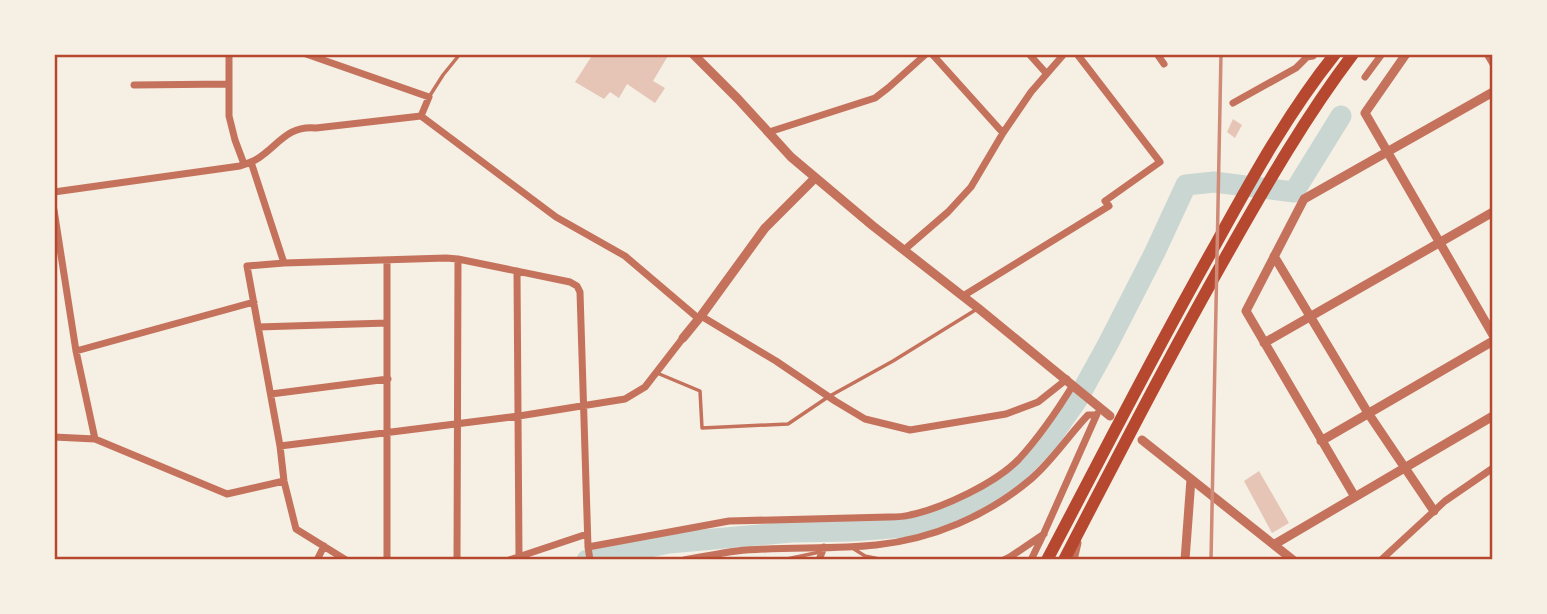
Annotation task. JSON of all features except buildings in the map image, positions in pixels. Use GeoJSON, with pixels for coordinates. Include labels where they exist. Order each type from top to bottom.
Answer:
{"type":"FeatureCollection","features":[{"type":"Feature","properties":{"kind":"highway"},"geometry":{"type":"LineString","coordinates":[[1047,560],[1179,309],[1258,168],[1316,78],[1335,54]]}},
{"type":"Feature","properties":{"kind":"highway"},"geometry":{"type":"LineString","coordinates":[[1064,560],[1193,315],[1272,175],[1327,88],[1353,54]]}},
{"type":"Feature","properties":{"kind":"street"},"geometry":{"type":"LineString","coordinates":[[229,54],[229,116],[235,140],[248,163],[284,263]]}},
{"type":"Feature","properties":{"kind":"street"},"geometry":{"type":"LineString","coordinates":[[306,54],[429,97],[421,116]]}},
{"type":"Feature","properties":{"kind":"street"},"geometry":{"type":"LineString","coordinates":[[693,54],[791,157],[1070,382],[1092,401],[1098,412]]}},
{"type":"Feature","properties":{"kind":"street"},"geometry":{"type":"LineString","coordinates":[[769,132],[875,98],[925,54]]}},
{"type":"Feature","properties":{"kind":"street"},"geometry":{"type":"LineString","coordinates":[[932,54],[1003,133]]}},
{"type":"Feature","properties":{"kind":"street"},"geometry":{"type":"LineString","coordinates":[[1028,54],[1046,73]]}},
{"type":"Feature","properties":{"kind":"street"},"geometry":{"type":"LineString","coordinates":[[904,250],[948,212],[971,187],[1003,133],[1046,73],[1064,54]]}},
{"type":"Feature","properties":{"kind":"street"},"geometry":{"type":"LineString","coordinates":[[962,296],[1109,206],[1105,201],[1160,162],[1077,54]]}},
{"type":"Feature","properties":{"kind":"street"},"geometry":{"type":"LineString","coordinates":[[1157,54],[1164,64]]}},
{"type":"Feature","properties":{"kind":"street"},"geometry":{"type":"LineString","coordinates":[[1365,77],[1381,54]]}},
{"type":"Feature","properties":{"kind":"street"},"geometry":{"type":"LineString","coordinates":[[1321,441],[1493,338],[1365,113],[1406,54]]}},
{"type":"Feature","properties":{"kind":"street"},"geometry":{"type":"LineString","coordinates":[[1487,54],[1493,64]]}},
{"type":"Feature","properties":{"kind":"street"},"geometry":{"type":"LineString","coordinates":[[1233,103],[1296,68],[1309,56]]}},
{"type":"Feature","properties":{"kind":"street"},"geometry":{"type":"LineString","coordinates":[[134,85],[229,84]]}},
{"type":"Feature","properties":{"kind":"street"},"geometry":{"type":"LineString","coordinates":[[1355,497],[1245,311],[1304,199],[1493,92]]}},
{"type":"Feature","properties":{"kind":"street"},"geometry":{"type":"LineString","coordinates":[[54,192],[248,163],[256,160],[286,135],[305,127],[421,116],[556,217],[625,256],[700,317],[776,361],[866,419],[910,430],[1006,414],[1038,402],[1070,382]]}},
{"type":"Feature","properties":{"kind":"street"},"geometry":{"type":"LineString","coordinates":[[280,446],[519,416],[625,399],[645,387],[765,228],[815,178]]}},
{"type":"Feature","properties":{"kind":"street"},"geometry":{"type":"LineString","coordinates":[[54,210],[76,351],[95,439]]}},
{"type":"Feature","properties":{"kind":"street"},"geometry":{"type":"LineString","coordinates":[[1264,344],[1493,212]]}},
{"type":"Feature","properties":{"kind":"street"},"geometry":{"type":"LineString","coordinates":[[1274,256],[1368,413],[1434,511]]}},
{"type":"Feature","properties":{"kind":"street"},"geometry":{"type":"LineString","coordinates":[[457,560],[458,259]]}},
{"type":"Feature","properties":{"kind":"street"},"geometry":{"type":"LineString","coordinates":[[346,560],[296,529],[284,481],[247,266],[458,259],[570,282],[577,286],[580,292],[589,553],[729,521],[888,517],[910,515],[943,505],[985,485],[1017,461],[1049,424],[1070,382]]}},
{"type":"Feature","properties":{"kind":"street"},"geometry":{"type":"LineString","coordinates":[[387,260],[387,560]]}},
{"type":"Feature","properties":{"kind":"street"},"geometry":{"type":"LineString","coordinates":[[517,271],[519,556]]}},
{"type":"Feature","properties":{"kind":"street"},"geometry":{"type":"LineString","coordinates":[[76,351],[254,302]]}},
{"type":"Feature","properties":{"kind":"street"},"geometry":{"type":"LineString","coordinates":[[258,327],[387,323]]}},
{"type":"Feature","properties":{"kind":"street"},"geometry":{"type":"LineString","coordinates":[[271,394],[387,379]]}},
{"type":"Feature","properties":{"kind":"street"},"geometry":{"type":"LineString","coordinates":[[1031,560],[1098,412]]}},
{"type":"Feature","properties":{"kind":"street"},"geometry":{"type":"LineString","coordinates":[[684,560],[738,551],[877,545],[923,536],[961,523],[998,503],[1031,478],[1063,446],[1088,415],[1098,412],[1110,416]]}},
{"type":"Feature","properties":{"kind":"street"},"geometry":{"type":"LineString","coordinates":[[1275,544],[1493,416]]}},
{"type":"Feature","properties":{"kind":"street"},"geometry":{"type":"LineString","coordinates":[[54,437],[95,439],[227,494],[284,481]]}},
{"type":"Feature","properties":{"kind":"street"},"geometry":{"type":"LineString","coordinates":[[1142,440],[1293,560]]}},
{"type":"Feature","properties":{"kind":"street"},"geometry":{"type":"LineString","coordinates":[[1381,560],[1445,501],[1493,468]]}},
{"type":"Feature","properties":{"kind":"street"},"geometry":{"type":"LineString","coordinates":[[1185,560],[1191,479]]}},
{"type":"Feature","properties":{"kind":"street"},"geometry":{"type":"LineString","coordinates":[[1073,560],[1079,530]]}},
{"type":"Feature","properties":{"kind":"street"},"geometry":{"type":"LineString","coordinates":[[1004,560],[1044,533]]}},
{"type":"Feature","properties":{"kind":"street"},"geometry":{"type":"LineString","coordinates":[[509,560],[587,534]]}},
{"type":"Feature","properties":{"kind":"street"},"geometry":{"type":"LineString","coordinates":[[317,560],[324,546]]}},
{"type":"Feature","properties":{"kind":"street"},"geometry":{"type":"LineString","coordinates":[[819,560],[823,549]]}},
{"type":"Feature","properties":{"kind":"lane"},"geometry":{"type":"LineString","coordinates":[[429,97],[460,54]]}},
{"type":"Feature","properties":{"kind":"lane"},"geometry":{"type":"LineString","coordinates":[[656,373],[700,391],[702,428],[788,424],[828,397],[978,308]]}},
{"type":"Feature","properties":{"kind":"lane"},"geometry":{"type":"LineString","coordinates":[[850,546],[865,556],[884,560]]}},
{"type":"Feature","properties":{"kind":"lane"},"geometry":{"type":"LineString","coordinates":[[782,560],[823,549]]}},
{"type":"Feature","properties":{"kind":"waterway"},"geometry":{"type":"LineString","coordinates":[[587,560],[669,543],[791,532],[904,527],[948,515],[985,495],[1017,474],[1049,440],[1077,400],[1155,252],[1186,185],[1214,182],[1294,192],[1341,116]]}},
{"type":"Feature","properties":{"kind":"railway"},"geometry":{"type":"LineString","coordinates":[[1211,560],[1221,54]]}}]}
